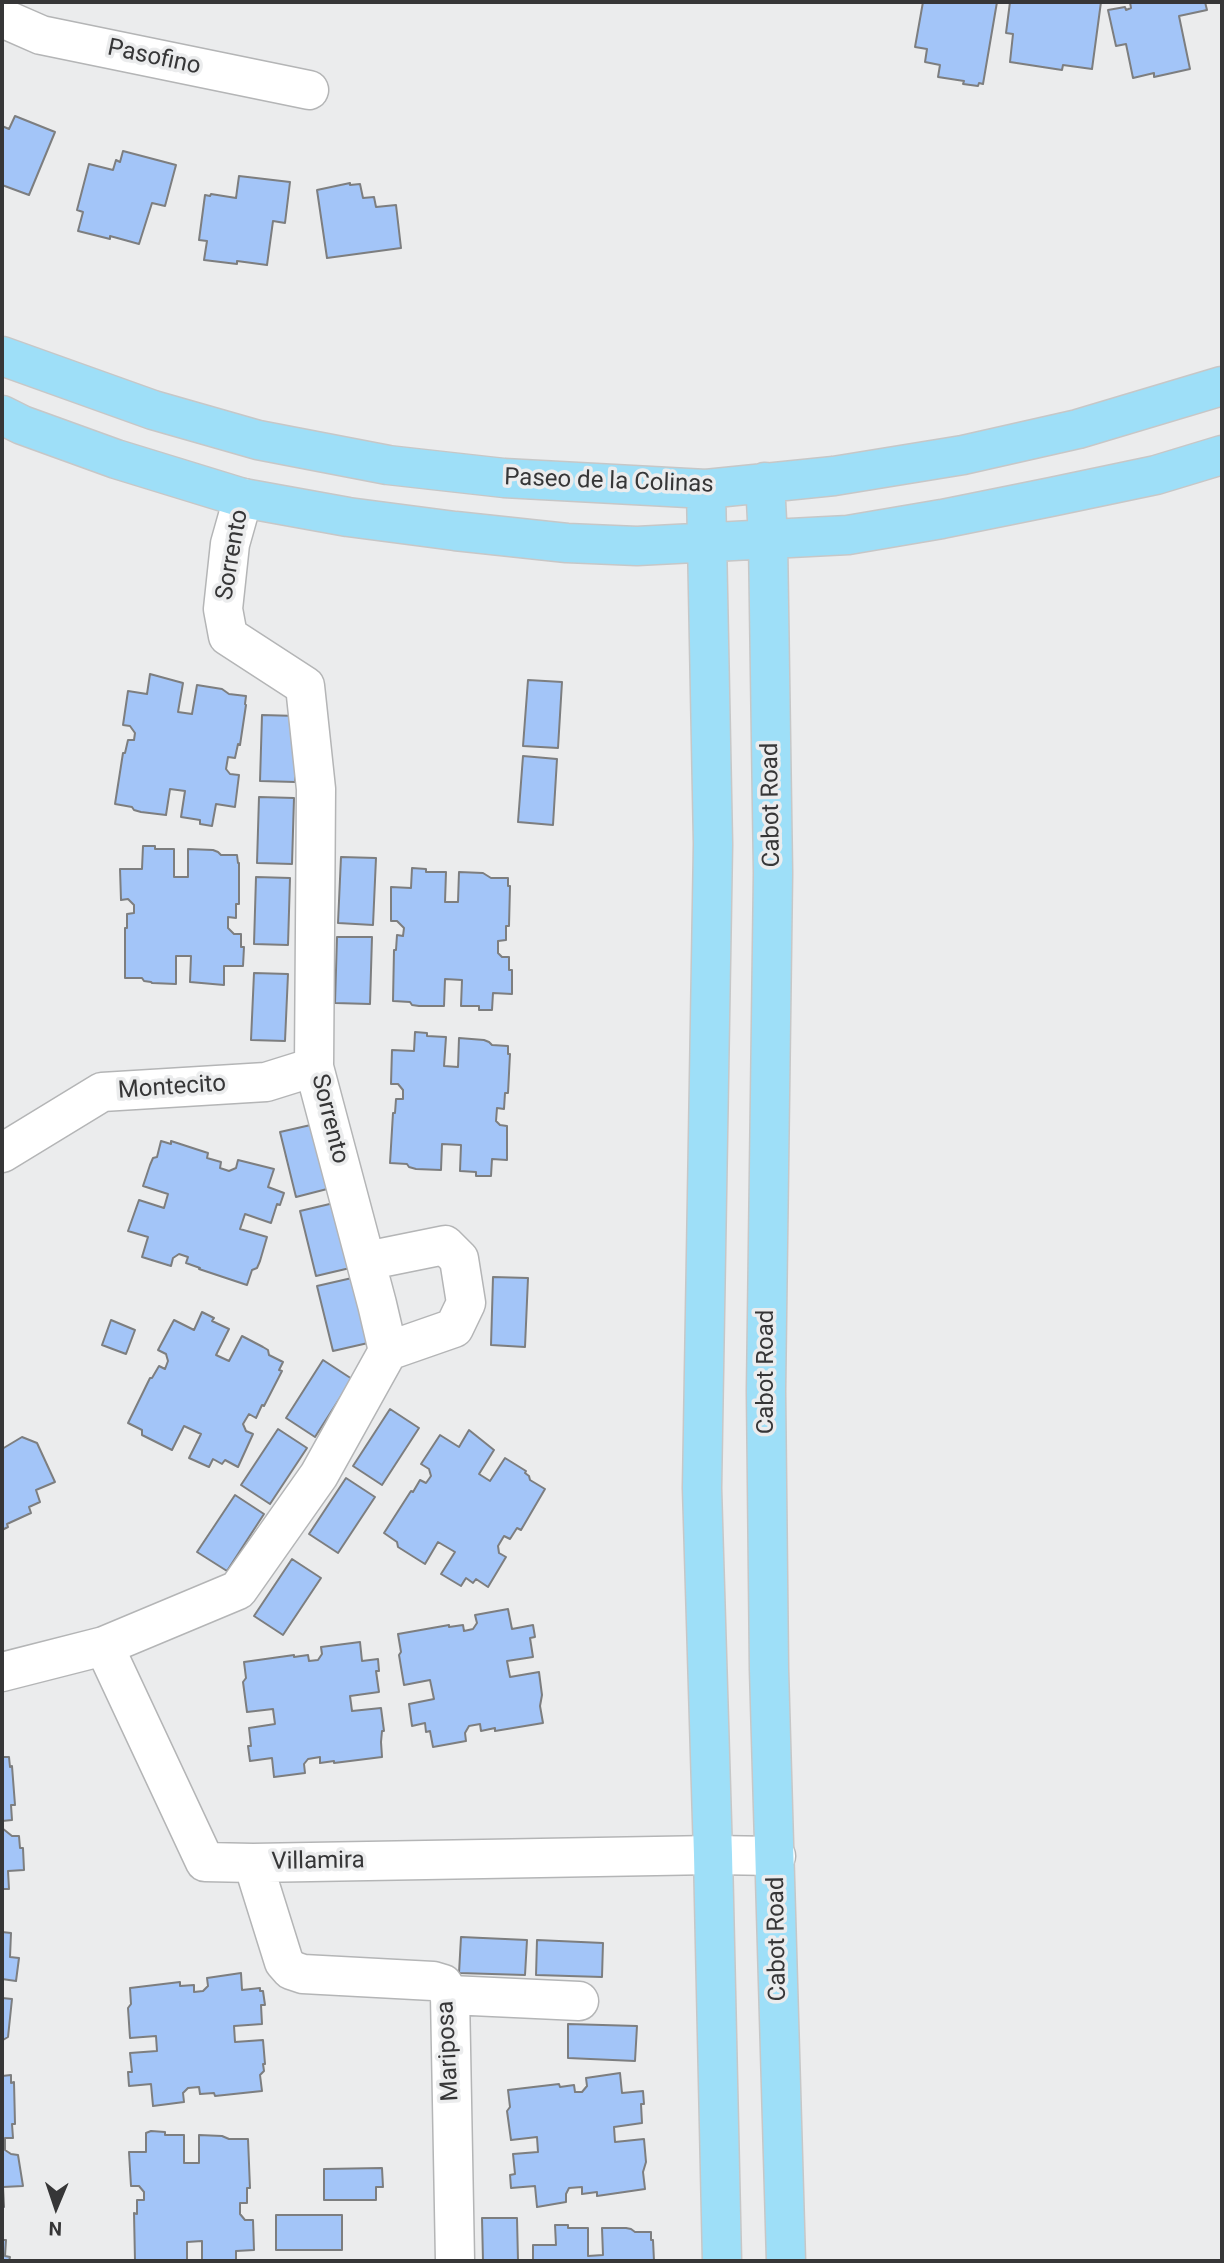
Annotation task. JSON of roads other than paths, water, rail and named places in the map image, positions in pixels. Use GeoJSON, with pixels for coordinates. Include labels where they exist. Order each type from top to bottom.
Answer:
{"type":"FeatureCollection","features":[{"type":"Feature","properties":{"kind":"main road","name":"Paseo de la Colinas"},"geometry":{"type":"LineString","coordinates":[[2,356],[153,410],[258,440],[388,465],[504,478],[706,489],[882,469],[963,455],[1078,429],[1222,386]]}},
{"type":"Feature","properties":{"kind":"main road"},"geometry":{"type":"LineString","coordinates":[[2,415],[22,425],[116,459],[243,498],[348,517],[567,543],[638,546],[848,534],[942,519],[1156,475],[1222,455]]}},
{"type":"Feature","properties":{"kind":"main road","name":"Cabot Road"},"geometry":{"type":"LineString","coordinates":[[765,482],[773,873],[766,1391],[769,1669],[786,2261]]}},
{"type":"Feature","properties":{"kind":"main road"},"geometry":{"type":"LineString","coordinates":[[706,489],[713,845],[702,1488],[722,2261]]}},
{"type":"Feature","properties":{"kind":"street","name":"Pasofino"},"geometry":{"type":"LineString","coordinates":[[2,18],[41,35],[309,90]]}},
{"type":"Feature","properties":{"kind":"street","name":"Sorrento"},"geometry":{"type":"LineString","coordinates":[[243,498],[230,544],[223,609],[228,636],[305,686],[316,789],[314,1067],[388,1351]]}},
{"type":"Feature","properties":{"kind":"street","name":"Montecito"},"geometry":{"type":"LineString","coordinates":[[2,1153],[102,1092],[267,1082],[314,1067]]}},
{"type":"Feature","properties":{"kind":"street"},"geometry":{"type":"LineString","coordinates":[[2,1672],[104,1646],[239,1590],[319,1475],[388,1351],[454,1328],[466,1303],[459,1259],[445,1245],[366,1261]]}},
{"type":"Feature","properties":{"kind":"street","name":"Villamira"},"geometry":{"type":"LineString","coordinates":[[104,1646],[205,1862],[776,1856]]}},
{"type":"Feature","properties":{"kind":"street","name":"Mariposa"},"geometry":{"type":"LineString","coordinates":[[253,1863],[284,1962],[291,1970],[303,1974],[433,1981],[443,1984],[450,1996],[454,2261]]}},
{"type":"Feature","properties":{"kind":"street"},"geometry":{"type":"LineString","coordinates":[[450,1996],[579,2001]]}}]}
